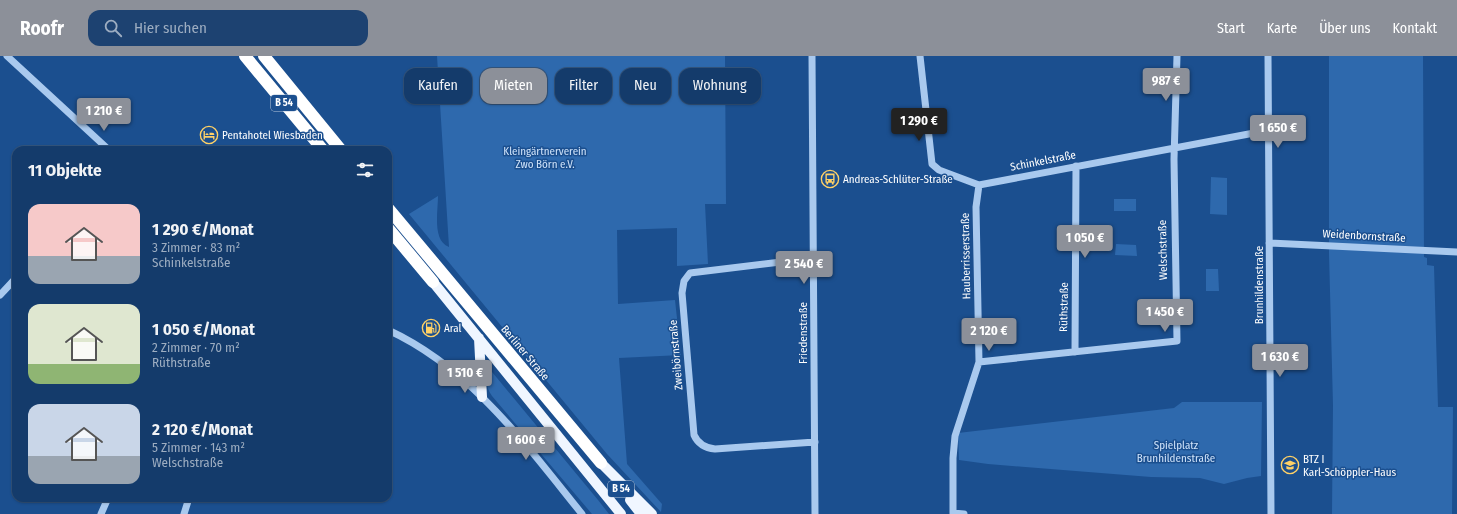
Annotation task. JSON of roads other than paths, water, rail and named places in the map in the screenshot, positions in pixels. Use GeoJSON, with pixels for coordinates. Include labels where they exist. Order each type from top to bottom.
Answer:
{"type":"FeatureCollection","features":[{"type":"Feature","properties":{"kind":"highway","name":"B 54"},"geometry":{"type":"LineString","coordinates":[[245,56],[320,146]]}},
{"type":"Feature","properties":{"kind":"highway","name":"B 54"},"geometry":{"type":"LineString","coordinates":[[264,56],[338,146]]}},
{"type":"Feature","properties":{"kind":"highway"},"geometry":{"type":"LineString","coordinates":[[275,56],[300,100]]}},
{"type":"Feature","properties":{"kind":"highway","name":"Berliner Straße"},"geometry":{"type":"LineString","coordinates":[[392,213],[601,463]]}},
{"type":"Feature","properties":{"kind":"highway","name":"B 54"},"geometry":{"type":"LineString","coordinates":[[392,233],[433,282]]}},
{"type":"Feature","properties":{"kind":"main road","name":"B 54"},"geometry":{"type":"LineString","coordinates":[[433,282],[621,514]]}},
{"type":"Feature","properties":{"kind":"main road"},"geometry":{"type":"LineString","coordinates":[[479,338],[482,397]]}},
{"type":"Feature","properties":{"kind":"main road","name":"Berliner Straße"},"geometry":{"type":"LineString","coordinates":[[601,463],[641,514]]}},
{"type":"Feature","properties":{"kind":"main road"},"geometry":{"type":"LineString","coordinates":[[601,463],[652,514]]}},
{"type":"Feature","properties":{"kind":"street"},"geometry":{"type":"LineString","coordinates":[[0,56],[22,71]]}},
{"type":"Feature","properties":{"kind":"street"},"geometry":{"type":"LineString","coordinates":[[7,56],[105,146]]}},
{"type":"Feature","properties":{"kind":"street","name":"Friedenstraße"},"geometry":{"type":"LineString","coordinates":[[812,56],[815,514]]}},
{"type":"Feature","properties":{"kind":"street"},"geometry":{"type":"LineString","coordinates":[[920,56],[932,164],[939,170],[979,185]]}},
{"type":"Feature","properties":{"kind":"street","name":"Welschstraße"},"geometry":{"type":"LineString","coordinates":[[979,362],[1176,341],[1174,242],[1177,56]]}},
{"type":"Feature","properties":{"kind":"street","name":"Brunhildenstraße"},"geometry":{"type":"LineString","coordinates":[[1268,56],[1271,514]]}},
{"type":"Feature","properties":{"kind":"street","name":"Schinkelstraße"},"geometry":{"type":"LineString","coordinates":[[979,185],[1268,131]]}},
{"type":"Feature","properties":{"kind":"street","name":"Rüthstraße"},"geometry":{"type":"LineString","coordinates":[[1075,352],[1076,166]]}},
{"type":"Feature","properties":{"kind":"street","name":"Hauberrisserstraße"},"geometry":{"type":"LineString","coordinates":[[953,514],[953,458],[955,436],[979,362],[976,207],[979,185]]}},
{"type":"Feature","properties":{"kind":"street","name":"Weidenbornstraße"},"geometry":{"type":"LineString","coordinates":[[1269,243],[1457,252]]}},
{"type":"Feature","properties":{"kind":"street","name":"Zweibörnstraße"},"geometry":{"type":"LineString","coordinates":[[814,258],[690,273],[684,281],[682,293],[694,435],[696,440],[704,447],[715,449],[815,442]]}},
{"type":"Feature","properties":{"kind":"street"},"geometry":{"type":"LineString","coordinates":[[0,295],[12,282]]}},
{"type":"Feature","properties":{"kind":"street"},"geometry":{"type":"LineString","coordinates":[[392,332],[434,357],[482,397],[518,435],[582,514]]}},
{"type":"Feature","properties":{"kind":"street"},"geometry":{"type":"LineString","coordinates":[[101,514],[106,502]]}},
{"type":"Feature","properties":{"kind":"street"},"geometry":{"type":"LineString","coordinates":[[184,514],[188,502]]}},
{"type":"Feature","properties":{"kind":"street"},"geometry":{"type":"LineString","coordinates":[[953,514],[964,514]]}},
{"type":"Feature","properties":{"kind":"place","name":"Pentahotel Wiesbaden"},"geometry":{"type":"Point","coordinates":[209,135]}},
{"type":"Feature","properties":{"kind":"place","name":"Andreas-Schlüter-Straße"},"geometry":{"type":"Point","coordinates":[830,179]}},
{"type":"Feature","properties":{"kind":"place","name":"Aral"},"geometry":{"type":"Point","coordinates":[431,328]}},
{"type":"Feature","properties":{"kind":"place","name":"BTZ I Karl-Schöppler-Haus"},"geometry":{"type":"Point","coordinates":[1290,465]}},
{"type":"Feature","properties":{"kind":"park label","name":"Kleingärtnerverein Zwo Börn e.V."},"geometry":{"type":"Point","coordinates":[545,157]}},
{"type":"Feature","properties":{"kind":"park label","name":"Spielplatz Brunhildenstraße"},"geometry":{"type":"Point","coordinates":[1176,451]}}]}
